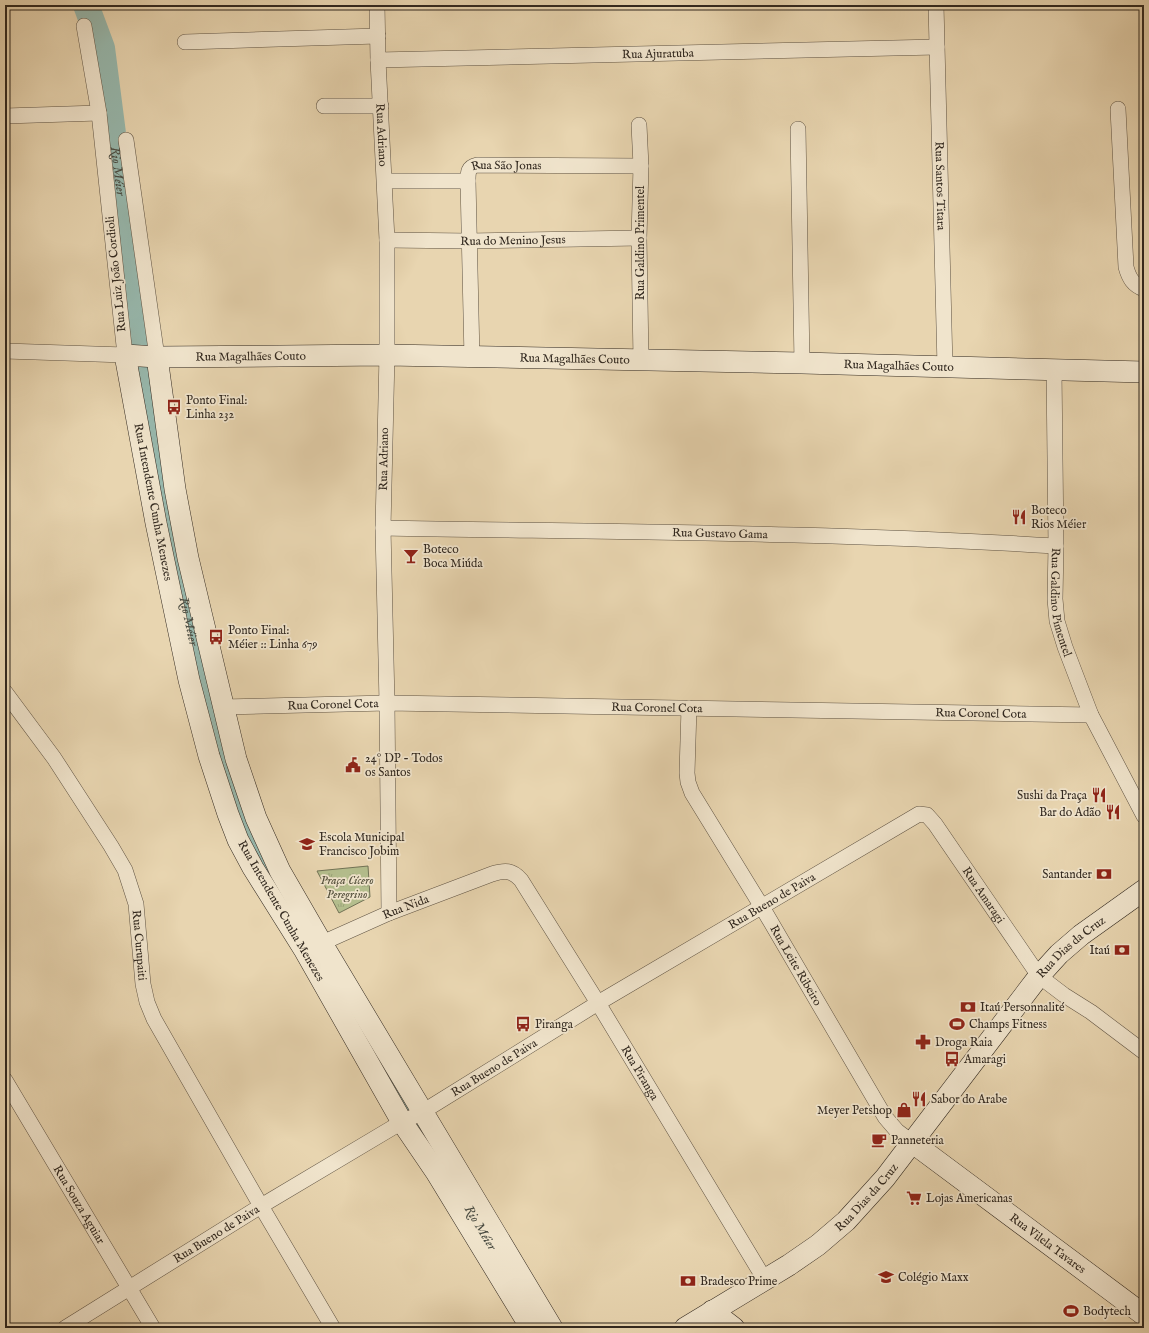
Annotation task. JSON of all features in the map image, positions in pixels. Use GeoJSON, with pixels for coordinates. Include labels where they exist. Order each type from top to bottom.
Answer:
{"type":"FeatureCollection","features":[{"type":"Feature","properties":{"kind":"street","name":"Rua Adriano"},"geometry":{"type":"LineString","coordinates":[[377,5],[378,60],[387,240],[387,355],[383,528],[387,703],[389,912]]}},
{"type":"Feature","properties":{"kind":"street","name":"Rua Santos Titara"},"geometry":{"type":"LineString","coordinates":[[936,5],[945,367]]}},
{"type":"Feature","properties":{"kind":"street","name":"Rua Luiz João Cordioli"},"geometry":{"type":"LineString","coordinates":[[84,26],[141,356]]}},
{"type":"Feature","properties":{"kind":"street"},"geometry":{"type":"LineString","coordinates":[[185,42],[378,36]]}},
{"type":"Feature","properties":{"kind":"street","name":"Rua Ajuratuba"},"geometry":{"type":"LineString","coordinates":[[378,60],[937,47]]}},
{"type":"Feature","properties":{"kind":"street"},"geometry":{"type":"LineString","coordinates":[[324,106],[381,106]]}},
{"type":"Feature","properties":{"kind":"street"},"geometry":{"type":"LineString","coordinates":[[1118,109],[1126,267],[1131,281],[1138,287],[1144,289]]}},
{"type":"Feature","properties":{"kind":"street"},"geometry":{"type":"LineString","coordinates":[[5,116],[99,113]]}},
{"type":"Feature","properties":{"kind":"street","name":"Rua Galdino Primentel"},"geometry":{"type":"LineString","coordinates":[[639,125],[641,166],[639,238],[641,360]]}},
{"type":"Feature","properties":{"kind":"street"},"geometry":{"type":"LineString","coordinates":[[798,129],[802,363]]}},
{"type":"Feature","properties":{"kind":"street"},"geometry":{"type":"LineString","coordinates":[[126,140],[141,356]]}},
{"type":"Feature","properties":{"kind":"street","name":"Rua São Jonas"},"geometry":{"type":"LineString","coordinates":[[385,181],[468,181],[468,171],[470,167],[477,165],[641,166]]}},
{"type":"Feature","properties":{"kind":"street"},"geometry":{"type":"LineString","coordinates":[[468,181],[472,358]]}},
{"type":"Feature","properties":{"kind":"street","name":"Rua do Menino Jesus"},"geometry":{"type":"LineString","coordinates":[[387,240],[469,241],[639,238]]}},
{"type":"Feature","properties":{"kind":"street","name":"Rua Magalhães Couto"},"geometry":{"type":"LineString","coordinates":[[5,351],[141,356],[387,355],[472,358],[802,363],[1144,372]]}},
{"type":"Feature","properties":{"kind":"street","name":"Rua Intendente Cunha Menezes"},"geometry":{"type":"LineString","coordinates":[[141,356],[176,497],[188,558],[236,760],[259,824],[313,947]]}},
{"type":"Feature","properties":{"kind":"street","name":"Rua Intendente Cunha Menezes"},"geometry":{"type":"LineString","coordinates":[[141,356],[156,523],[189,680],[209,756],[238,840],[253,868],[313,947],[413,1117],[552,1328]]}},
{"type":"Feature","properties":{"kind":"street","name":"Rua Galdino Pimentel"},"geometry":{"type":"LineString","coordinates":[[1054,370],[1056,546],[1055,599],[1057,621],[1065,647],[1091,715],[1144,816]]}},
{"type":"Feature","properties":{"kind":"street","name":"Rua Gustavo Gama"},"geometry":{"type":"LineString","coordinates":[[383,528],[772,534],[959,540],[1056,546]]}},
{"type":"Feature","properties":{"kind":"street","name":"Rua Curupaiti"},"geometry":{"type":"LineString","coordinates":[[5,692],[54,758],[125,870],[136,904],[143,984],[147,1002],[154,1019],[333,1328]]}},
{"type":"Feature","properties":{"kind":"street","name":"Rua Coronel Cota"},"geometry":{"type":"LineString","coordinates":[[222,706],[387,703],[1091,715]]}},
{"type":"Feature","properties":{"kind":"street","name":"Rua Leite Ribeiro"},"geometry":{"type":"LineString","coordinates":[[690,708],[687,774],[692,793],[762,907],[885,1117],[897,1131],[913,1143]]}},
{"type":"Feature","properties":{"kind":"street","name":"Rua Bueno de Paiva"},"geometry":{"type":"LineString","coordinates":[[65,1328],[261,1206],[413,1117],[598,1003],[913,817],[919,814],[927,816]]}},
{"type":"Feature","properties":{"kind":"street","name":"Rua Amaragi"},"geometry":{"type":"LineString","coordinates":[[927,816],[935,824],[1038,976],[1091,1012],[1144,1052]]}},
{"type":"Feature","properties":{"kind":"street","name":"Rua Nida"},"geometry":{"type":"LineString","coordinates":[[313,947],[389,912],[492,874],[501,871],[509,871]]}},
{"type":"Feature","properties":{"kind":"street","name":"Rua Piranga"},"geometry":{"type":"LineString","coordinates":[[509,871],[521,880],[598,1003],[765,1280]]}},
{"type":"Feature","properties":{"kind":"street","name":"Rua Dias da Cruz"},"geometry":{"type":"LineString","coordinates":[[685,1328],[789,1265],[846,1221],[885,1178],[913,1143],[1038,976],[1059,954],[1081,935],[1144,890]]}},
{"type":"Feature","properties":{"kind":"street","name":"Rua Souza Aguiar"},"geometry":{"type":"LineString","coordinates":[[5,1080],[153,1328]]}},
{"type":"Feature","properties":{"kind":"street","name":"Rua Intendente Cunha Menezes"},"geometry":{"type":"LineString","coordinates":[[413,1117],[436,1172],[531,1328]]}},
{"type":"Feature","properties":{"kind":"street","name":"Rua Vilela Tavares"},"geometry":{"type":"LineString","coordinates":[[913,1143],[1144,1315]]}},
{"type":"Feature","properties":{"kind":"street"},"geometry":{"type":"LineString","coordinates":[[712,1311],[734,1328]]}},
{"type":"Feature","properties":{"kind":"green space","name":"Praça Cícero Peregrino"},"geometry":{"type":"Polygon","coordinates":[[[368,866],[370,897],[339,913],[317,871],[368,866]]]}},
{"type":"Feature","properties":{"kind":"waterway","name":"Rio Méier"},"geometry":{"type":"LineString","coordinates":[[86,5],[102,48],[141,340]]}},
{"type":"Feature","properties":{"kind":"waterway","name":"Rio Méier"},"geometry":{"type":"LineString","coordinates":[[145,370],[164,499],[205,696],[229,782],[251,837],[264,864]]}},
{"type":"Feature","properties":{"kind":"waterway","name":"Rio Méier"},"geometry":{"type":"LineString","coordinates":[[360,1027],[405,1103]]}},
{"type":"Feature","properties":{"kind":"waterway","name":"Rio Méier"},"geometry":{"type":"LineString","coordinates":[[420,1128],[446,1172]]}},
{"type":"Feature","properties":{"kind":"place","name":"Ponto Final: Linha 232"},"geometry":{"type":"Point","coordinates":[174,407]}},
{"type":"Feature","properties":{"kind":"place","name":"Boteco Rios Méier"},"geometry":{"type":"Point","coordinates":[1019,517]}},
{"type":"Feature","properties":{"kind":"place","name":"Boteco Boca Miúda"},"geometry":{"type":"Point","coordinates":[411,556]}},
{"type":"Feature","properties":{"kind":"place","name":"Ponto Final: Méier :: Linha 679"},"geometry":{"type":"Point","coordinates":[216,637]}},
{"type":"Feature","properties":{"kind":"place","name":"24º DP - Todos os Santos"},"geometry":{"type":"Point","coordinates":[353,765]}},
{"type":"Feature","properties":{"kind":"place","name":"Sushi da Praça"},"geometry":{"type":"Point","coordinates":[1099,795]}},
{"type":"Feature","properties":{"kind":"place","name":"Bar do Adão"},"geometry":{"type":"Point","coordinates":[1113,812]}},
{"type":"Feature","properties":{"kind":"place","name":"Escola Municipal Francisco Jobim"},"geometry":{"type":"Point","coordinates":[307,844]}},
{"type":"Feature","properties":{"kind":"place","name":"Santander"},"geometry":{"type":"Point","coordinates":[1104,874]}},
{"type":"Feature","properties":{"kind":"place","name":"Itaú"},"geometry":{"type":"Point","coordinates":[1122,950]}},
{"type":"Feature","properties":{"kind":"place","name":"Itaú Personnalité"},"geometry":{"type":"Point","coordinates":[968,1007]}},
{"type":"Feature","properties":{"kind":"place","name":"Piranga"},"geometry":{"type":"Point","coordinates":[523,1024]}},
{"type":"Feature","properties":{"kind":"place","name":"Champs Fitness"},"geometry":{"type":"Point","coordinates":[957,1024]}},
{"type":"Feature","properties":{"kind":"place","name":"Droga Raia"},"geometry":{"type":"Point","coordinates":[923,1042]}},
{"type":"Feature","properties":{"kind":"place","name":"Amaragi"},"geometry":{"type":"Point","coordinates":[952,1059]}},
{"type":"Feature","properties":{"kind":"place","name":"Sabor do Arabe"},"geometry":{"type":"Point","coordinates":[919,1099]}},
{"type":"Feature","properties":{"kind":"place","name":"Meyer Petshop"},"geometry":{"type":"Point","coordinates":[904,1110]}},
{"type":"Feature","properties":{"kind":"place","name":"Panneteria"},"geometry":{"type":"Point","coordinates":[879,1140]}},
{"type":"Feature","properties":{"kind":"place","name":"Lojas Americanas"},"geometry":{"type":"Point","coordinates":[914,1198]}},
{"type":"Feature","properties":{"kind":"place","name":"Colégio Maxx"},"geometry":{"type":"Point","coordinates":[886,1277]}},
{"type":"Feature","properties":{"kind":"place","name":"Bradesco Prime"},"geometry":{"type":"Point","coordinates":[688,1281]}},
{"type":"Feature","properties":{"kind":"place","name":"Bodytech"},"geometry":{"type":"Point","coordinates":[1071,1311]}}]}
